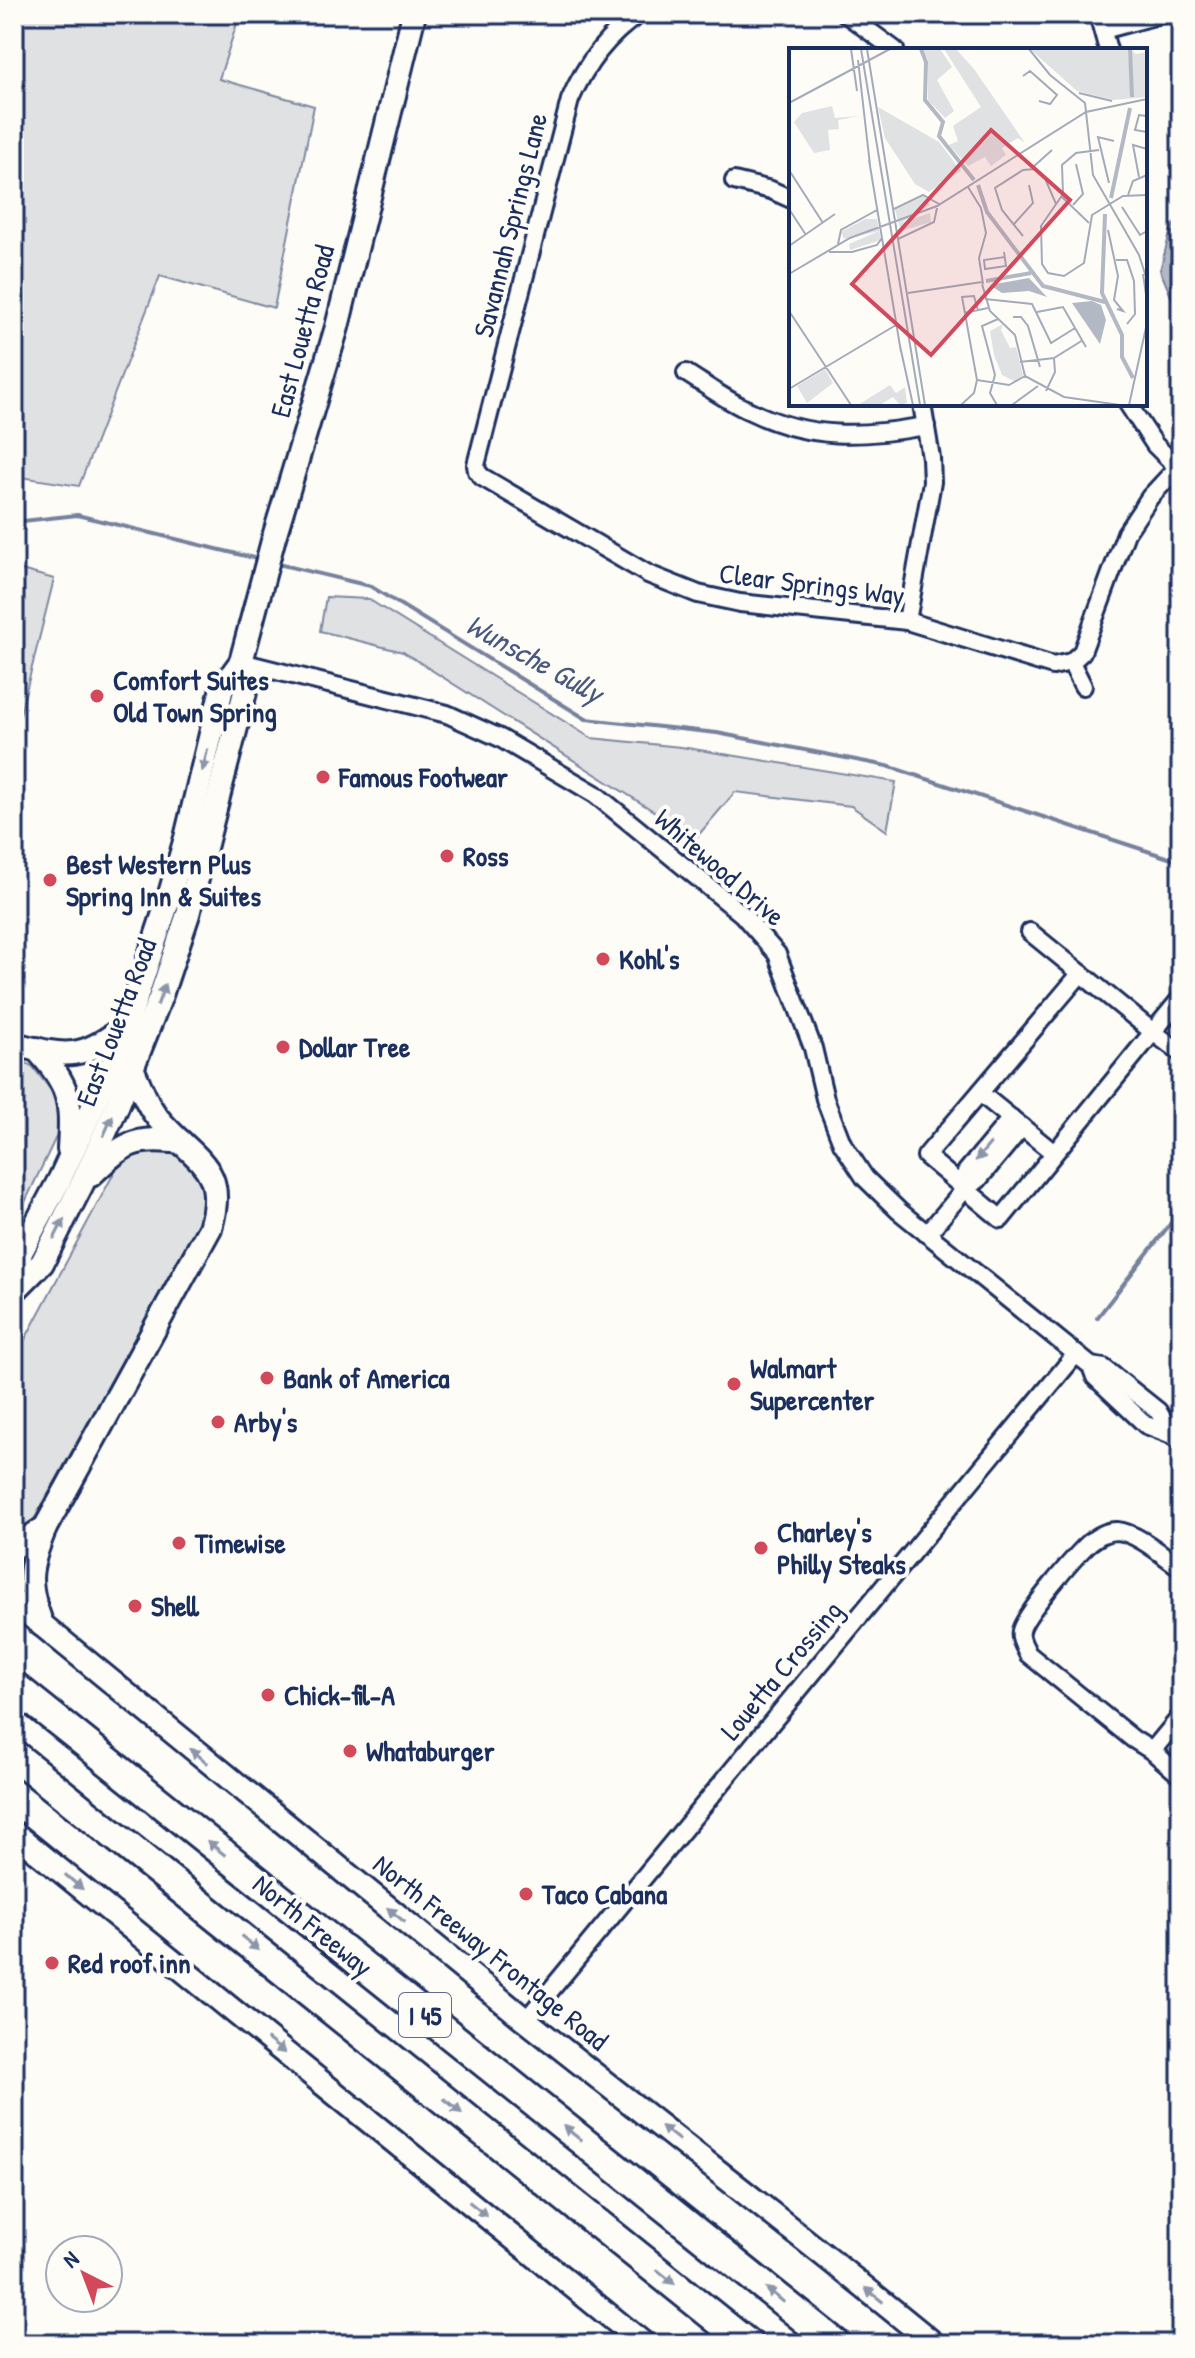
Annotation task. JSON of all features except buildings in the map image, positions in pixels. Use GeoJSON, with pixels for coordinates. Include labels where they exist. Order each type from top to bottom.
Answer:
{"type":"FeatureCollection","features":[{"type":"Feature","properties":{"kind":"highway","name":"North Freeway"},"geometry":{"type":"LineString","coordinates":[[14,1686],[836,2344]]}},
{"type":"Feature","properties":{"kind":"highway","name":"North Freeway"},"geometry":{"type":"LineString","coordinates":[[14,1755],[748,2344]]}},
{"type":"Feature","properties":{"kind":"main road","name":"East Louetta Road"},"geometry":{"type":"LineString","coordinates":[[14,1288],[21,1252],[68,1163],[118,1052],[162,919],[186,838],[222,688],[241,662],[274,537],[337,327],[414,14]]}},
{"type":"Feature","properties":{"kind":"main road","name":"East Louetta Road"},"geometry":{"type":"LineString","coordinates":[[14,1288],[42,1263],[82,1184],[132,1068],[176,951],[245,692],[241,662]]}},
{"type":"Feature","properties":{"kind":"main road"},"geometry":{"type":"LineString","coordinates":[[162,919],[176,951]]}},
{"type":"Feature","properties":{"kind":"main road"},"geometry":{"type":"LineString","coordinates":[[25,1046],[61,1054],[85,1051],[102,1044],[127,1025]]}},
{"type":"Feature","properties":{"kind":"main road"},"geometry":{"type":"LineString","coordinates":[[25,1046],[53,1067],[67,1091],[71,1114],[68,1163]]}},
{"type":"Feature","properties":{"kind":"main road"},"geometry":{"type":"LineString","coordinates":[[43,1626],[32,1599],[30,1576],[45,1528],[210,1228],[216,1208],[215,1186],[210,1173],[201,1159],[149,1107],[132,1068]]}},
{"type":"Feature","properties":{"kind":"main road"},"geometry":{"type":"LineString","coordinates":[[82,1184],[117,1150],[137,1141],[158,1139],[181,1142]]}},
{"type":"Feature","properties":{"kind":"main road"},"geometry":{"type":"LineString","coordinates":[[14,1547],[45,1528]]}},
{"type":"Feature","properties":{"kind":"main road","name":"North Freeway Frontage Road"},"geometry":{"type":"LineString","coordinates":[[14,1602],[526,2020],[934,2344]]}},
{"type":"Feature","properties":{"kind":"main road"},"geometry":{"type":"LineString","coordinates":[[14,1833],[644,2344]]}},
{"type":"Feature","properties":{"kind":"street"},"geometry":{"type":"LineString","coordinates":[[846,14],[892,48]]}},
{"type":"Feature","properties":{"kind":"street"},"geometry":{"type":"LineString","coordinates":[[1107,48],[1100,22],[1162,14]]}},
{"type":"Feature","properties":{"kind":"street","name":"Savannah Springs Lane"},"geometry":{"type":"LineString","coordinates":[[477,471],[566,111],[593,56],[631,16]]}},
{"type":"Feature","properties":{"kind":"street"},"geometry":{"type":"LineString","coordinates":[[734,181],[789,198]]}},
{"type":"Feature","properties":{"kind":"street"},"geometry":{"type":"LineString","coordinates":[[686,373],[749,411],[801,429],[852,435],[926,426]]}},
{"type":"Feature","properties":{"kind":"street"},"geometry":{"type":"LineString","coordinates":[[907,621],[932,482],[922,406]]}},
{"type":"Feature","properties":{"kind":"street"},"geometry":{"type":"LineString","coordinates":[[1083,686],[1071,662],[1086,645],[1126,533],[1150,497],[1179,470],[1155,445],[1129,406]]}},
{"type":"Feature","properties":{"kind":"street","name":"Clear Springs Way"},"geometry":{"type":"LineString","coordinates":[[477,471],[482,477],[648,574],[685,590],[740,603],[907,621],[1048,665],[1071,662]]}},
{"type":"Feature","properties":{"kind":"street","name":"Whitewood Drive"},"geometry":{"type":"LineString","coordinates":[[241,662],[447,714],[500,738],[595,794],[742,914],[777,954],[785,970],[813,1048],[825,1099],[842,1143],[865,1178],[899,1211],[1091,1366],[1095,1377],[1133,1401],[1146,1425],[1176,1438]]}},
{"type":"Feature","properties":{"kind":"street"},"geometry":{"type":"LineString","coordinates":[[1030,932],[1181,1053]]}},
{"type":"Feature","properties":{"kind":"street"},"geometry":{"type":"LineString","coordinates":[[1081,973],[984,1097],[926,1156],[1001,1219],[1181,998]]}},
{"type":"Feature","properties":{"kind":"street"},"geometry":{"type":"LineString","coordinates":[[984,1097],[1054,1153]]}},
{"type":"Feature","properties":{"kind":"street"},"geometry":{"type":"LineString","coordinates":[[927,1234],[965,1189],[978,1180],[1016,1123]]}},
{"type":"Feature","properties":{"kind":"street","name":"Louetta Crossing"},"geometry":{"type":"LineString","coordinates":[[526,2020],[1076,1354]]}},
{"type":"Feature","properties":{"kind":"street"},"geometry":{"type":"LineString","coordinates":[[1181,1568],[1128,1533],[1103,1533],[1088,1544],[1027,1617],[1020,1632],[1028,1654],[1181,1776]]}},
{"type":"Feature","properties":{"kind":"street"},"geometry":{"type":"LineString","coordinates":[[1152,1751],[1181,1716]]}},
{"type":"Feature","properties":{"kind":"shaded area"},"geometry":{"type":"Polygon","coordinates":[[[14,14],[240,14],[219,79],[314,106],[274,308],[160,276],[79,486],[14,476],[14,14]]]}},
{"type":"Feature","properties":{"kind":"shaded area"},"geometry":{"type":"Polygon","coordinates":[[[1181,211],[1181,320],[1160,270],[1170,233],[1181,211]]]}},
{"type":"Feature","properties":{"kind":"shaded area"},"geometry":{"type":"Polygon","coordinates":[[[14,568],[54,579],[14,739],[14,568]]]}},
{"type":"Feature","properties":{"kind":"shaded area"},"geometry":{"type":"Polygon","coordinates":[[[326,597],[368,599],[591,738],[681,747],[896,782],[887,831],[851,806],[735,792],[696,838],[403,652],[320,631],[326,597]]]}},
{"type":"Feature","properties":{"kind":"shaded area"},"geometry":{"type":"Polygon","coordinates":[[[14,1056],[33,1067],[53,1093],[59,1118],[57,1135],[14,1225],[14,1056]]]}},
{"type":"Feature","properties":{"kind":"shaded area"},"geometry":{"type":"Polygon","coordinates":[[[160,1150],[182,1158],[196,1172],[203,1192],[203,1215],[36,1516],[24,1531],[14,1536],[14,1360],[116,1169],[136,1155],[160,1150]]]}},
{"type":"Feature","properties":{"kind":"waterway","name":"Wunsche Gully"},"geometry":{"type":"LineString","coordinates":[[14,522],[77,515],[262,560]]}},
{"type":"Feature","properties":{"kind":"waterway","name":"Wunsche Gully"},"geometry":{"type":"LineString","coordinates":[[274,563],[370,586],[586,719],[717,733],[887,766],[1181,862]]}},
{"type":"Feature","properties":{"kind":"waterway"},"geometry":{"type":"LineString","coordinates":[[1097,1318],[1181,1210]]}},
{"type":"Feature","properties":{"kind":"place","name":"Comfort Suites Old Town Spring"},"geometry":{"type":"Point","coordinates":[97,696]}},
{"type":"Feature","properties":{"kind":"place","name":"Famous Footwear"},"geometry":{"type":"Point","coordinates":[323,777]}},
{"type":"Feature","properties":{"kind":"place","name":"Ross"},"geometry":{"type":"Point","coordinates":[447,856]}},
{"type":"Feature","properties":{"kind":"place","name":"Best Western Plus Spring Inn & Suites"},"geometry":{"type":"Point","coordinates":[50,880]}},
{"type":"Feature","properties":{"kind":"place","name":"Kohl's"},"geometry":{"type":"Point","coordinates":[603,959]}},
{"type":"Feature","properties":{"kind":"place","name":"Dollar Tree"},"geometry":{"type":"Point","coordinates":[283,1047]}},
{"type":"Feature","properties":{"kind":"place","name":"Bank of America"},"geometry":{"type":"Point","coordinates":[267,1378]}},
{"type":"Feature","properties":{"kind":"place","name":"Walmart Supercenter"},"geometry":{"type":"Point","coordinates":[734,1384]}},
{"type":"Feature","properties":{"kind":"place","name":"Arby's"},"geometry":{"type":"Point","coordinates":[218,1422]}},
{"type":"Feature","properties":{"kind":"place","name":"Timewise"},"geometry":{"type":"Point","coordinates":[179,1543]}},
{"type":"Feature","properties":{"kind":"place","name":"Charley's Philly Steaks"},"geometry":{"type":"Point","coordinates":[761,1548]}},
{"type":"Feature","properties":{"kind":"place","name":"Shell"},"geometry":{"type":"Point","coordinates":[135,1606]}},
{"type":"Feature","properties":{"kind":"place","name":"Chick-fil-A"},"geometry":{"type":"Point","coordinates":[268,1695]}},
{"type":"Feature","properties":{"kind":"place","name":"Whataburger"},"geometry":{"type":"Point","coordinates":[350,1751]}},
{"type":"Feature","properties":{"kind":"place","name":"Taco Cabana"},"geometry":{"type":"Point","coordinates":[526,1894]}},
{"type":"Feature","properties":{"kind":"place","name":"Red roof inn"},"geometry":{"type":"Point","coordinates":[52,1963]}}]}
